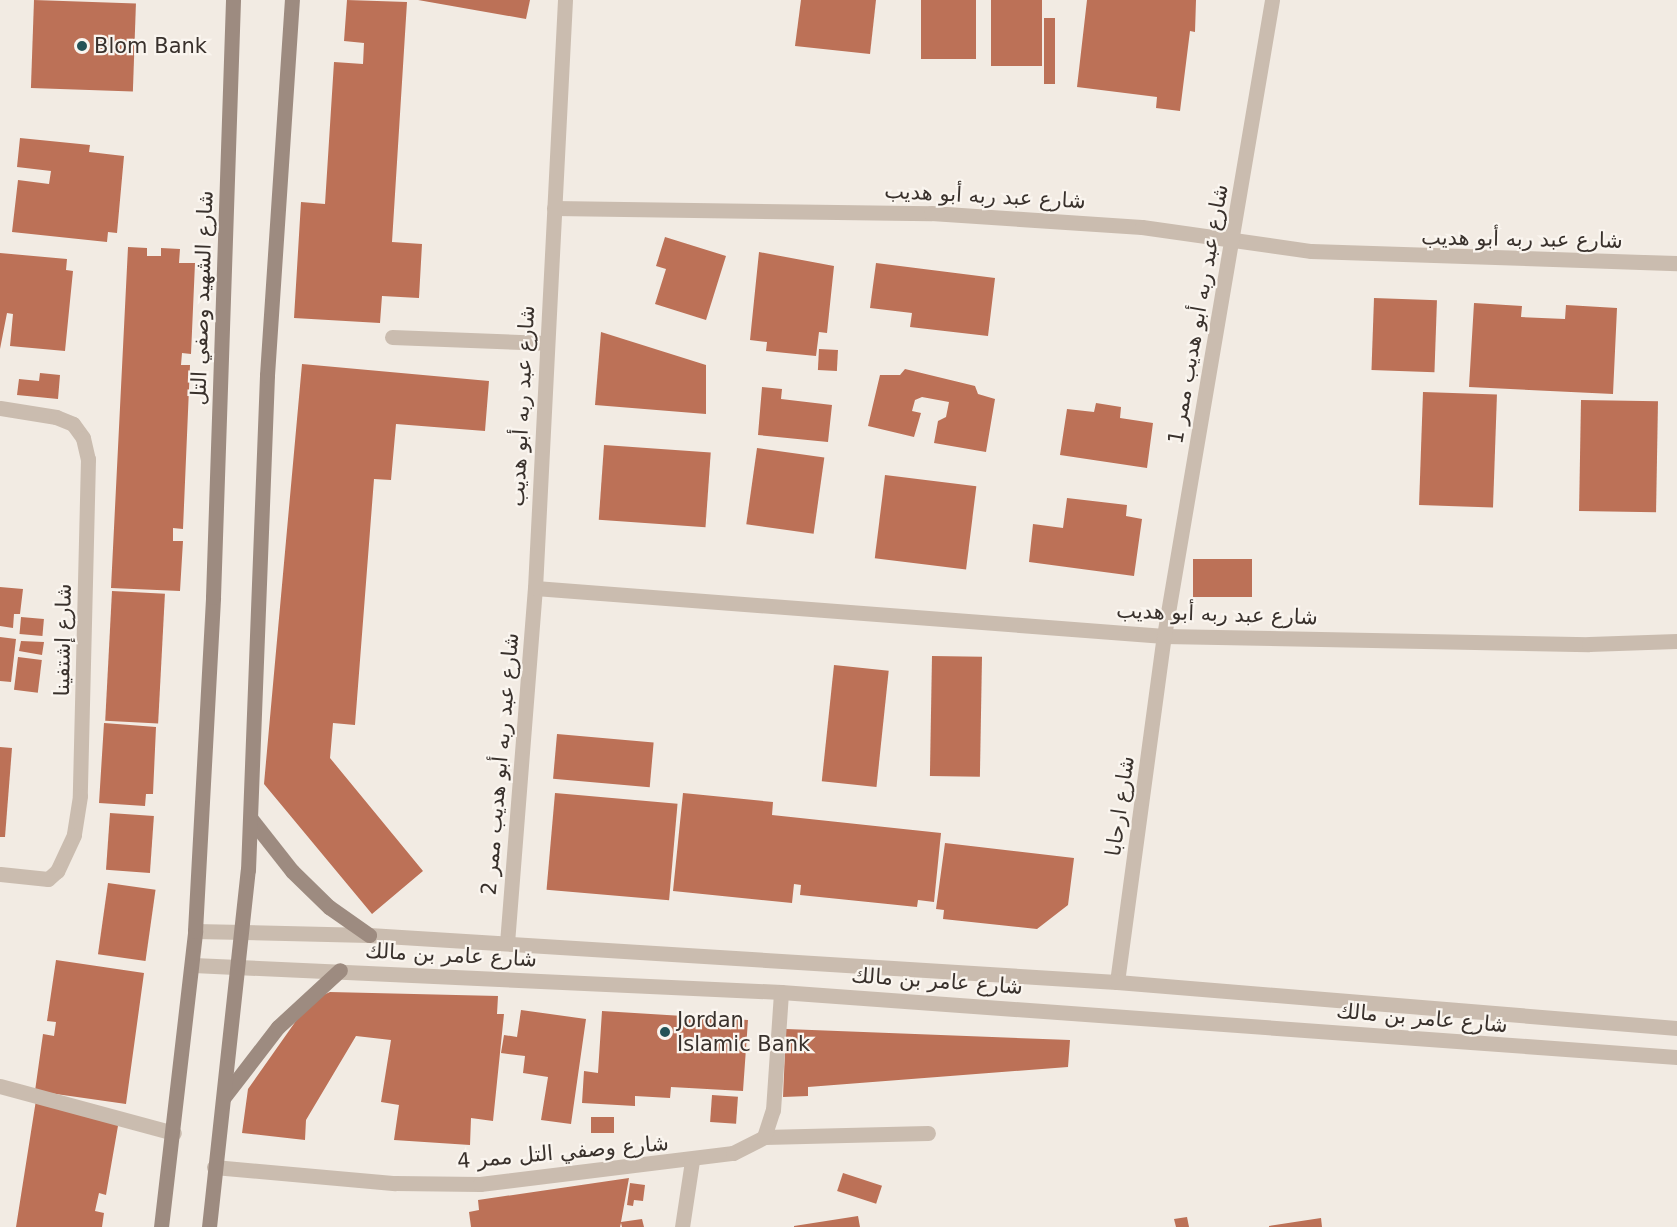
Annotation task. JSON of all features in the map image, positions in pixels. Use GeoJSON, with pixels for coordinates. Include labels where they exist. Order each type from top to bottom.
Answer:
{"type":"FeatureCollection","features":[{"type":"Feature","properties":{"kind":"main road","name":"شارع الشهيد وصفي التل"},"geometry":{"type":"LineString","coordinates":[[161,1227],[174,1133],[195,931],[213,597],[233,0]]}},
{"type":"Feature","properties":{"kind":"main road"},"geometry":{"type":"LineString","coordinates":[[209,1227],[214,1167],[240,966],[251,819],[267,375],[292,0]]}},
{"type":"Feature","properties":{"kind":"main road"},"geometry":{"type":"LineString","coordinates":[[251,819],[292,871],[329,907],[369,935]]}},
{"type":"Feature","properties":{"kind":"main road"},"geometry":{"type":"LineString","coordinates":[[224,1097],[278,1027],[340,970]]}},
{"type":"Feature","properties":{"kind":"street"},"geometry":{"type":"LineString","coordinates":[[554,208],[565,0]]}},
{"type":"Feature","properties":{"kind":"street","name":"شارع عبد ربه أبو هديب ممر 1"},"geometry":{"type":"LineString","coordinates":[[1164,636],[1272,0]]}},
{"type":"Feature","properties":{"kind":"street","name":"شارع عبد ربه أبو هديب"},"geometry":{"type":"LineString","coordinates":[[1677,263],[1408,257],[1232,240],[1142,227],[931,213],[554,208],[545,343],[535,588],[1164,636],[1589,644],[1677,641]]}},
{"type":"Feature","properties":{"kind":"street"},"geometry":{"type":"LineString","coordinates":[[392,338],[545,343]]}},
{"type":"Feature","properties":{"kind":"street","name":"شارع إشتفينا"},"geometry":{"type":"LineString","coordinates":[[0,408],[56,417],[73,424],[83,438],[88,459],[80,796],[74,835],[57,871],[48,879],[0,874]]}},
{"type":"Feature","properties":{"kind":"street","name":"شارع عبد ربه أبو هديب ممر 2"},"geometry":{"type":"LineString","coordinates":[[507,943],[535,588]]}},
{"type":"Feature","properties":{"kind":"street","name":"شارع ارحابا"},"geometry":{"type":"LineString","coordinates":[[1117,982],[1164,636]]}},
{"type":"Feature","properties":{"kind":"street","name":"شارع عامر بن مالك"},"geometry":{"type":"LineString","coordinates":[[195,931],[369,935],[1117,982],[1677,1028]]}},
{"type":"Feature","properties":{"kind":"street","name":"شارع عامر بن مالك"},"geometry":{"type":"LineString","coordinates":[[193,965],[781,992],[1677,1057]]}},
{"type":"Feature","properties":{"kind":"street"},"geometry":{"type":"LineString","coordinates":[[781,992],[773,1110],[764,1137],[928,1133]]}},
{"type":"Feature","properties":{"kind":"street"},"geometry":{"type":"LineString","coordinates":[[0,1086],[174,1133]]}},
{"type":"Feature","properties":{"kind":"street","name":"شارع وصفي التل ممر 4"},"geometry":{"type":"LineString","coordinates":[[214,1167],[395,1183],[480,1184],[692,1161],[741,1150],[764,1137]]}},
{"type":"Feature","properties":{"kind":"street"},"geometry":{"type":"LineString","coordinates":[[682,1227],[692,1161]]}},
{"type":"Feature","properties":{"kind":"building","name":"Blom Bank"},"geometry":{"type":"Polygon","coordinates":[[[34,0],[136,4],[133,92],[31,88],[34,0]]]}},
{"type":"Feature","properties":{"kind":"building"},"geometry":{"type":"Polygon","coordinates":[[[347,0],[407,2],[392,242],[422,244],[419,298],[382,296],[380,323],[294,318],[301,202],[325,204],[334,62],[363,64],[364,43],[344,41],[347,0]]]}},
{"type":"Feature","properties":{"kind":"building"},"geometry":{"type":"Polygon","coordinates":[[[418,0],[530,0],[526,19],[418,0]]]}},
{"type":"Feature","properties":{"kind":"building"},"geometry":{"type":"Polygon","coordinates":[[[801,0],[876,0],[870,54],[795,46],[801,0]]]}},
{"type":"Feature","properties":{"kind":"building"},"geometry":{"type":"Polygon","coordinates":[[[921,0],[976,0],[976,59],[921,59],[921,0]]]}},
{"type":"Feature","properties":{"kind":"building"},"geometry":{"type":"Polygon","coordinates":[[[991,0],[1042,0],[1042,66],[991,66],[991,0]]]}},
{"type":"Feature","properties":{"kind":"building"},"geometry":{"type":"Polygon","coordinates":[[[1087,0],[1196,0],[1195,32],[1190,31],[1180,111],[1156,108],[1157,97],[1077,87],[1087,0]]]}},
{"type":"Feature","properties":{"kind":"building"},"geometry":{"type":"Polygon","coordinates":[[[1044,18],[1055,18],[1055,84],[1044,84],[1044,18]]]}},
{"type":"Feature","properties":{"kind":"building"},"geometry":{"type":"Polygon","coordinates":[[[20,138],[90,145],[89,152],[124,156],[117,233],[108,232],[107,242],[12,232],[18,180],[49,184],[51,171],[17,167],[20,138]]]}},
{"type":"Feature","properties":{"kind":"building"},"geometry":{"type":"Polygon","coordinates":[[[665,237],[726,256],[706,320],[655,304],[666,269],[656,266],[665,237]]]}},
{"type":"Feature","properties":{"kind":"building"},"geometry":{"type":"Polygon","coordinates":[[[128,247],[147,248],[147,256],[161,256],[161,248],[180,249],[179,263],[195,263],[191,354],[182,353],[181,365],[190,365],[183,529],[173,528],[173,541],[183,541],[180,591],[111,588],[128,247]]]}},
{"type":"Feature","properties":{"kind":"building"},"geometry":{"type":"Polygon","coordinates":[[[759,252],[834,266],[827,333],[819,332],[816,356],[766,351],[767,342],[750,340],[759,252]]]}},
{"type":"Feature","properties":{"kind":"building"},"geometry":{"type":"Polygon","coordinates":[[[0,253],[67,259],[66,270],[73,271],[65,351],[10,346],[13,314],[7,313],[0,349],[0,253]]]}},
{"type":"Feature","properties":{"kind":"building"},"geometry":{"type":"Polygon","coordinates":[[[876,263],[995,278],[988,336],[910,327],[912,313],[870,308],[876,263]]]}},
{"type":"Feature","properties":{"kind":"building"},"geometry":{"type":"Polygon","coordinates":[[[1374,298],[1437,300],[1434,372],[1371,370],[1374,298]]]}},
{"type":"Feature","properties":{"kind":"building"},"geometry":{"type":"Polygon","coordinates":[[[1474,303],[1522,306],[1521,317],[1565,319],[1566,305],[1617,308],[1613,394],[1469,387],[1474,303]]]}},
{"type":"Feature","properties":{"kind":"building"},"geometry":{"type":"Polygon","coordinates":[[[601,332],[706,365],[706,414],[595,405],[601,332]]]}},
{"type":"Feature","properties":{"kind":"building"},"geometry":{"type":"Polygon","coordinates":[[[819,349],[838,350],[837,371],[818,370],[819,349]]]}},
{"type":"Feature","properties":{"kind":"building"},"geometry":{"type":"Polygon","coordinates":[[[302,364],[489,381],[485,431],[396,424],[391,480],[374,479],[355,725],[333,723],[330,758],[423,871],[372,914],[264,784],[302,364]]]}},
{"type":"Feature","properties":{"kind":"building"},"geometry":{"type":"Polygon","coordinates":[[[905,369],[975,386],[978,394],[995,399],[986,452],[934,443],[938,421],[946,417],[949,402],[922,397],[915,400],[912,411],[921,413],[914,437],[868,426],[880,375],[900,375],[905,369]]]}},
{"type":"Feature","properties":{"kind":"building"},"geometry":{"type":"Polygon","coordinates":[[[40,373],[60,375],[58,399],[17,395],[19,379],[39,381],[40,373]]]}},
{"type":"Feature","properties":{"kind":"building"},"geometry":{"type":"Polygon","coordinates":[[[762,387],[782,389],[781,399],[832,405],[828,442],[758,435],[762,387]]]}},
{"type":"Feature","properties":{"kind":"building"},"geometry":{"type":"Polygon","coordinates":[[[1423,392],[1497,395],[1493,508],[1419,505],[1423,392]]]}},
{"type":"Feature","properties":{"kind":"building"},"geometry":{"type":"Polygon","coordinates":[[[1581,400],[1658,401],[1656,512],[1579,511],[1581,400]]]}},
{"type":"Feature","properties":{"kind":"building"},"geometry":{"type":"Polygon","coordinates":[[[1096,403],[1121,407],[1120,418],[1153,423],[1147,468],[1060,455],[1067,409],[1094,412],[1096,403]]]}},
{"type":"Feature","properties":{"kind":"building"},"geometry":{"type":"Polygon","coordinates":[[[604,445],[711,452],[706,527],[599,520],[604,445]]]}},
{"type":"Feature","properties":{"kind":"building"},"geometry":{"type":"Polygon","coordinates":[[[757,448],[824,457],[814,534],[746,524],[757,448]]]}},
{"type":"Feature","properties":{"kind":"building"},"geometry":{"type":"Polygon","coordinates":[[[885,475],[976,486],[966,570],[875,558],[885,475]]]}},
{"type":"Feature","properties":{"kind":"building"},"geometry":{"type":"Polygon","coordinates":[[[1067,498],[1127,505],[1126,516],[1142,519],[1134,576],[1029,562],[1033,524],[1063,528],[1067,498]]]}},
{"type":"Feature","properties":{"kind":"building"},"geometry":{"type":"Polygon","coordinates":[[[1193,559],[1252,559],[1252,597],[1193,597],[1193,559]]]}},
{"type":"Feature","properties":{"kind":"building"},"geometry":{"type":"Polygon","coordinates":[[[0,587],[23,589],[20,614],[14,614],[13,628],[0,626],[0,587]]]}},
{"type":"Feature","properties":{"kind":"building"},"geometry":{"type":"Polygon","coordinates":[[[112,591],[165,594],[158,724],[105,721],[112,591]]]}},
{"type":"Feature","properties":{"kind":"building"},"geometry":{"type":"Polygon","coordinates":[[[21,617],[44,619],[42,636],[20,634],[21,617]]]}},
{"type":"Feature","properties":{"kind":"building"},"geometry":{"type":"Polygon","coordinates":[[[0,637],[16,639],[11,682],[0,681],[0,637]]]}},
{"type":"Feature","properties":{"kind":"building"},"geometry":{"type":"Polygon","coordinates":[[[21,641],[44,642],[42,655],[19,651],[21,641]]]}},
{"type":"Feature","properties":{"kind":"building"},"geometry":{"type":"Polygon","coordinates":[[[932,656],[982,657],[980,777],[930,776],[932,656]]]}},
{"type":"Feature","properties":{"kind":"building"},"geometry":{"type":"Polygon","coordinates":[[[18,657],[42,660],[38,693],[14,690],[18,657]]]}},
{"type":"Feature","properties":{"kind":"building"},"geometry":{"type":"Polygon","coordinates":[[[834,665],[889,671],[876,787],[822,781],[834,665]]]}},
{"type":"Feature","properties":{"kind":"building"},"geometry":{"type":"Polygon","coordinates":[[[104,723],[156,727],[153,794],[146,794],[145,806],[99,803],[104,723]]]}},
{"type":"Feature","properties":{"kind":"building"},"geometry":{"type":"Polygon","coordinates":[[[557,734],[654,742],[650,787],[553,779],[557,734]]]}},
{"type":"Feature","properties":{"kind":"building"},"geometry":{"type":"Polygon","coordinates":[[[0,747],[12,748],[5,837],[0,837],[0,747]]]}},
{"type":"Feature","properties":{"kind":"building"},"geometry":{"type":"Polygon","coordinates":[[[555,793],[678,804],[669,900],[547,890],[555,793]]]}},
{"type":"Feature","properties":{"kind":"building"},"geometry":{"type":"Polygon","coordinates":[[[683,793],[773,802],[772,815],[941,833],[934,902],[918,900],[917,907],[800,895],[801,885],[794,884],[792,903],[673,891],[683,793]]]}},
{"type":"Feature","properties":{"kind":"building"},"geometry":{"type":"Polygon","coordinates":[[[110,813],[154,816],[150,873],[106,870],[110,813]]]}},
{"type":"Feature","properties":{"kind":"building"},"geometry":{"type":"Polygon","coordinates":[[[945,843],[1074,858],[1068,905],[1037,929],[943,919],[944,910],[936,909],[945,843]]]}},
{"type":"Feature","properties":{"kind":"building"},"geometry":{"type":"Polygon","coordinates":[[[108,883],[156,890],[146,961],[98,954],[108,883]]]}},
{"type":"Feature","properties":{"kind":"building"},"geometry":{"type":"Polygon","coordinates":[[[56,960],[144,973],[126,1104],[35,1091],[43,1034],[54,1036],[56,1022],[47,1021],[56,960]]]}},
{"type":"Feature","properties":{"kind":"building"},"geometry":{"type":"Polygon","coordinates":[[[330,992],[498,996],[497,1014],[504,1014],[493,1121],[471,1118],[470,1145],[394,1140],[399,1105],[381,1102],[391,1040],[356,1036],[306,1120],[305,1140],[242,1133],[248,1089],[310,1001],[330,992]]]}},
{"type":"Feature","properties":{"kind":"building"},"geometry":{"type":"Polygon","coordinates":[[[521,1010],[586,1019],[571,1124],[541,1120],[548,1077],[523,1073],[525,1056],[501,1053],[504,1035],[517,1037],[521,1010]]]}},
{"type":"Feature","properties":{"kind":"building"},"geometry":{"type":"Polygon","coordinates":[[[602,1011],[748,1020],[743,1091],[671,1087],[670,1098],[635,1096],[635,1106],[582,1103],[584,1071],[598,1073],[602,1011]]]}},
{"type":"Feature","properties":{"kind":"building"},"geometry":{"type":"Polygon","coordinates":[[[786,1029],[1070,1040],[1068,1067],[808,1087],[808,1096],[783,1097],[786,1029]]]}},
{"type":"Feature","properties":{"kind":"building"},"geometry":{"type":"Polygon","coordinates":[[[712,1095],[738,1097],[736,1124],[710,1122],[712,1095]]]}},
{"type":"Feature","properties":{"kind":"building"},"geometry":{"type":"Polygon","coordinates":[[[36,1100],[119,1120],[106,1195],[99,1193],[95,1211],[104,1213],[102,1227],[16,1227],[36,1100]]]}},
{"type":"Feature","properties":{"kind":"building"},"geometry":{"type":"Polygon","coordinates":[[[591,1117],[614,1117],[614,1133],[591,1133],[591,1117]]]}},
{"type":"Feature","properties":{"kind":"building"},"geometry":{"type":"Polygon","coordinates":[[[843,1173],[882,1186],[876,1204],[837,1191],[843,1173]]]}},
{"type":"Feature","properties":{"kind":"building"},"geometry":{"type":"Polygon","coordinates":[[[629,1178],[621,1222],[642,1219],[644,1227],[622,1227],[621,1223],[620,1227],[471,1227],[469,1212],[479,1210],[478,1200],[629,1178]]]}},
{"type":"Feature","properties":{"kind":"building"},"geometry":{"type":"Polygon","coordinates":[[[630,1183],[645,1185],[643,1201],[634,1200],[633,1206],[627,1205],[630,1183]]]}},
{"type":"Feature","properties":{"kind":"building"},"geometry":{"type":"Polygon","coordinates":[[[858,1216],[860,1227],[794,1227],[794,1226],[858,1216]]]}},
{"type":"Feature","properties":{"kind":"building"},"geometry":{"type":"Polygon","coordinates":[[[1187,1217],[1189,1227],[1176,1227],[1174,1219],[1187,1217]]]}},
{"type":"Feature","properties":{"kind":"building"},"geometry":{"type":"Polygon","coordinates":[[[1321,1218],[1322,1227],[1269,1227],[1269,1226],[1321,1218]]]}},
{"type":"Feature","properties":{"kind":"place","name":"Blom Bank"},"geometry":{"type":"Point","coordinates":[82,46]}},
{"type":"Feature","properties":{"kind":"place","name":"Jordan Islamic Bank"},"geometry":{"type":"Point","coordinates":[665,1032]}}]}
